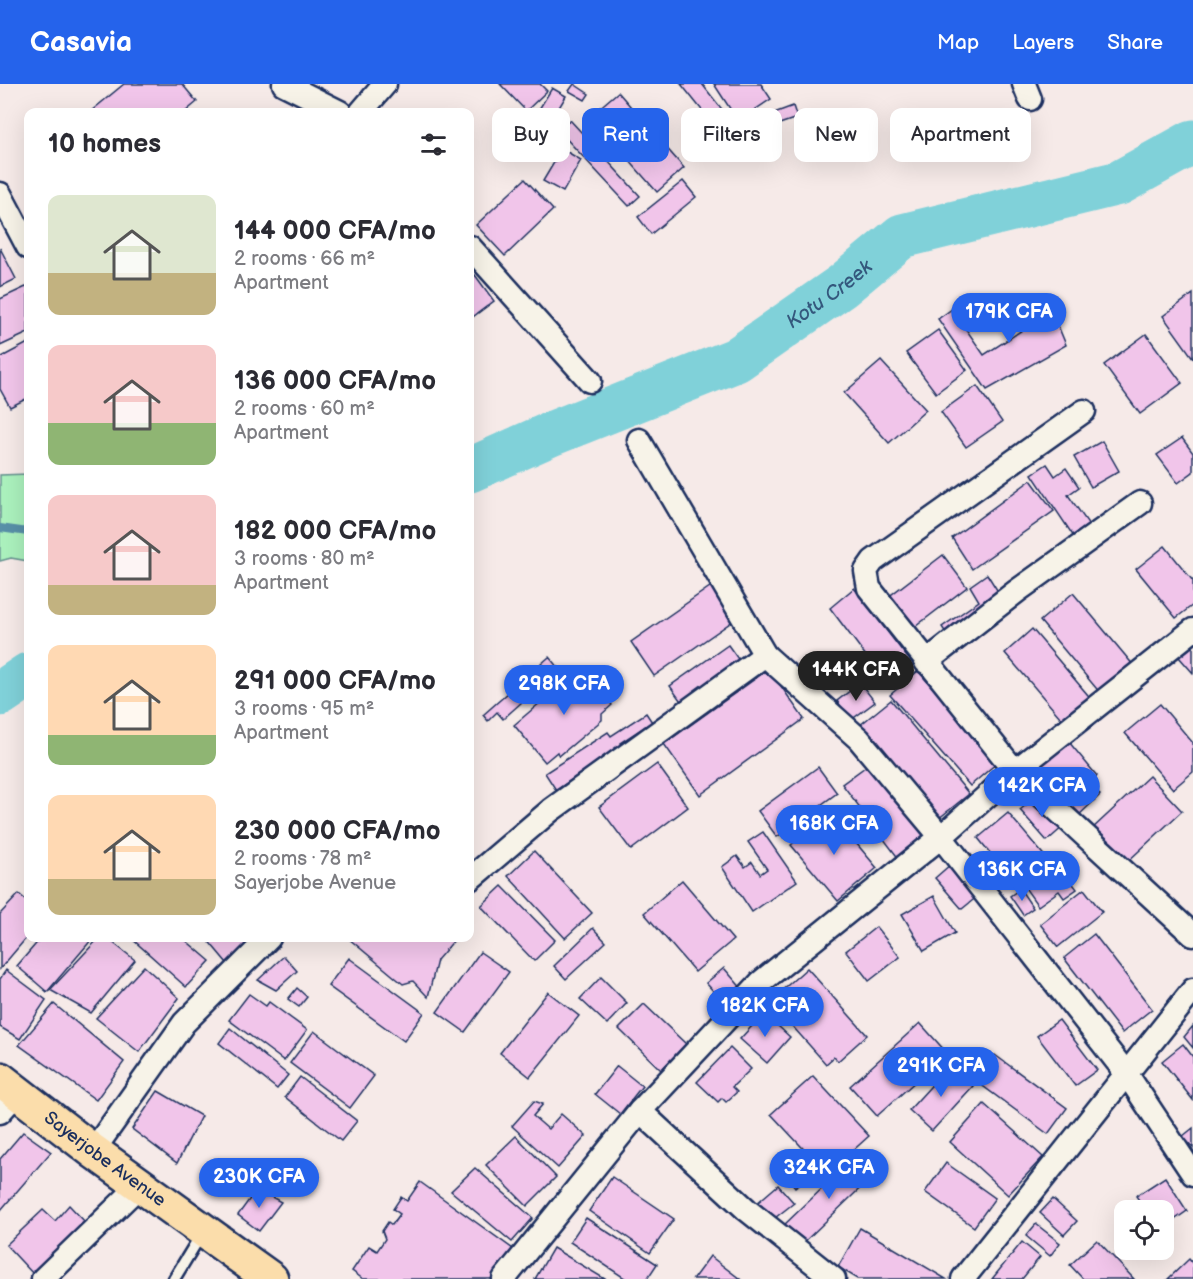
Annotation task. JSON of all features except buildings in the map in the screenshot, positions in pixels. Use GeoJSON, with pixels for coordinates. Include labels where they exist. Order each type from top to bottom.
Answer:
{"type":"FeatureCollection","features":[{"type":"Feature","properties":{"kind":"main road","name":"Sayerjobe Avenue"},"geometry":{"type":"LineString","coordinates":[[6,1094],[93,1151],[271,1279]]}},
{"type":"Feature","properties":{"kind":"street"},"geometry":{"type":"LineString","coordinates":[[284,84],[332,108]]}},
{"type":"Feature","properties":{"kind":"street"},"geometry":{"type":"LineString","coordinates":[[364,108],[385,84]]}},
{"type":"Feature","properties":{"kind":"street"},"geometry":{"type":"LineString","coordinates":[[0,194],[24,239]]}},
{"type":"Feature","properties":{"kind":"street"},"geometry":{"type":"LineString","coordinates":[[474,251],[590,381]]}},
{"type":"Feature","properties":{"kind":"street"},"geometry":{"type":"LineString","coordinates":[[1084,411],[873,561],[866,571],[869,588],[1015,771],[1193,935]]}},
{"type":"Feature","properties":{"kind":"street"},"geometry":{"type":"LineString","coordinates":[[639,440],[765,655],[859,739],[941,837],[1126,1073],[1193,1174]]}},
{"type":"Feature","properties":{"kind":"street"},"geometry":{"type":"LineString","coordinates":[[926,662],[1017,591],[1140,503]]}},
{"type":"Feature","properties":{"kind":"street"},"geometry":{"type":"LineString","coordinates":[[504,1279],[640,1111],[761,982],[941,837],[1015,771],[1193,630]]}},
{"type":"Feature","properties":{"kind":"street"},"geometry":{"type":"LineString","coordinates":[[474,876],[551,810],[765,655]]}},
{"type":"Feature","properties":{"kind":"street"},"geometry":{"type":"LineString","coordinates":[[93,1151],[184,1023],[260,942]]}},
{"type":"Feature","properties":{"kind":"street"},"geometry":{"type":"LineString","coordinates":[[963,1279],[1193,990]]}},
{"type":"Feature","properties":{"kind":"street"},"geometry":{"type":"LineString","coordinates":[[640,1111],[747,1210],[834,1279]]}},
{"type":"Feature","properties":{"kind":"street"},"geometry":{"type":"LineString","coordinates":[[43,1279],[140,1185]]}},
{"type":"Feature","properties":{"kind":"lane"},"geometry":{"type":"LineString","coordinates":[[174,1279],[203,1231]]}},
{"type":"Feature","properties":{"kind":"green space"},"geometry":{"type":"Polygon","coordinates":[[[24,474],[24,560],[11,558],[0,561],[0,475],[24,474]]]}},
{"type":"Feature","properties":{"kind":"waterway","name":"Kotu Creek"},"geometry":{"type":"LineString","coordinates":[[474,468],[553,433],[736,360],[842,286],[902,236],[1119,183],[1193,142]]}},
{"type":"Feature","properties":{"kind":"waterway"},"geometry":{"type":"LineString","coordinates":[[0,528],[24,531]]}},
{"type":"Feature","properties":{"kind":"waterway","name":"Kotu Creek"},"geometry":{"type":"LineString","coordinates":[[0,694],[24,678]]}}]}
